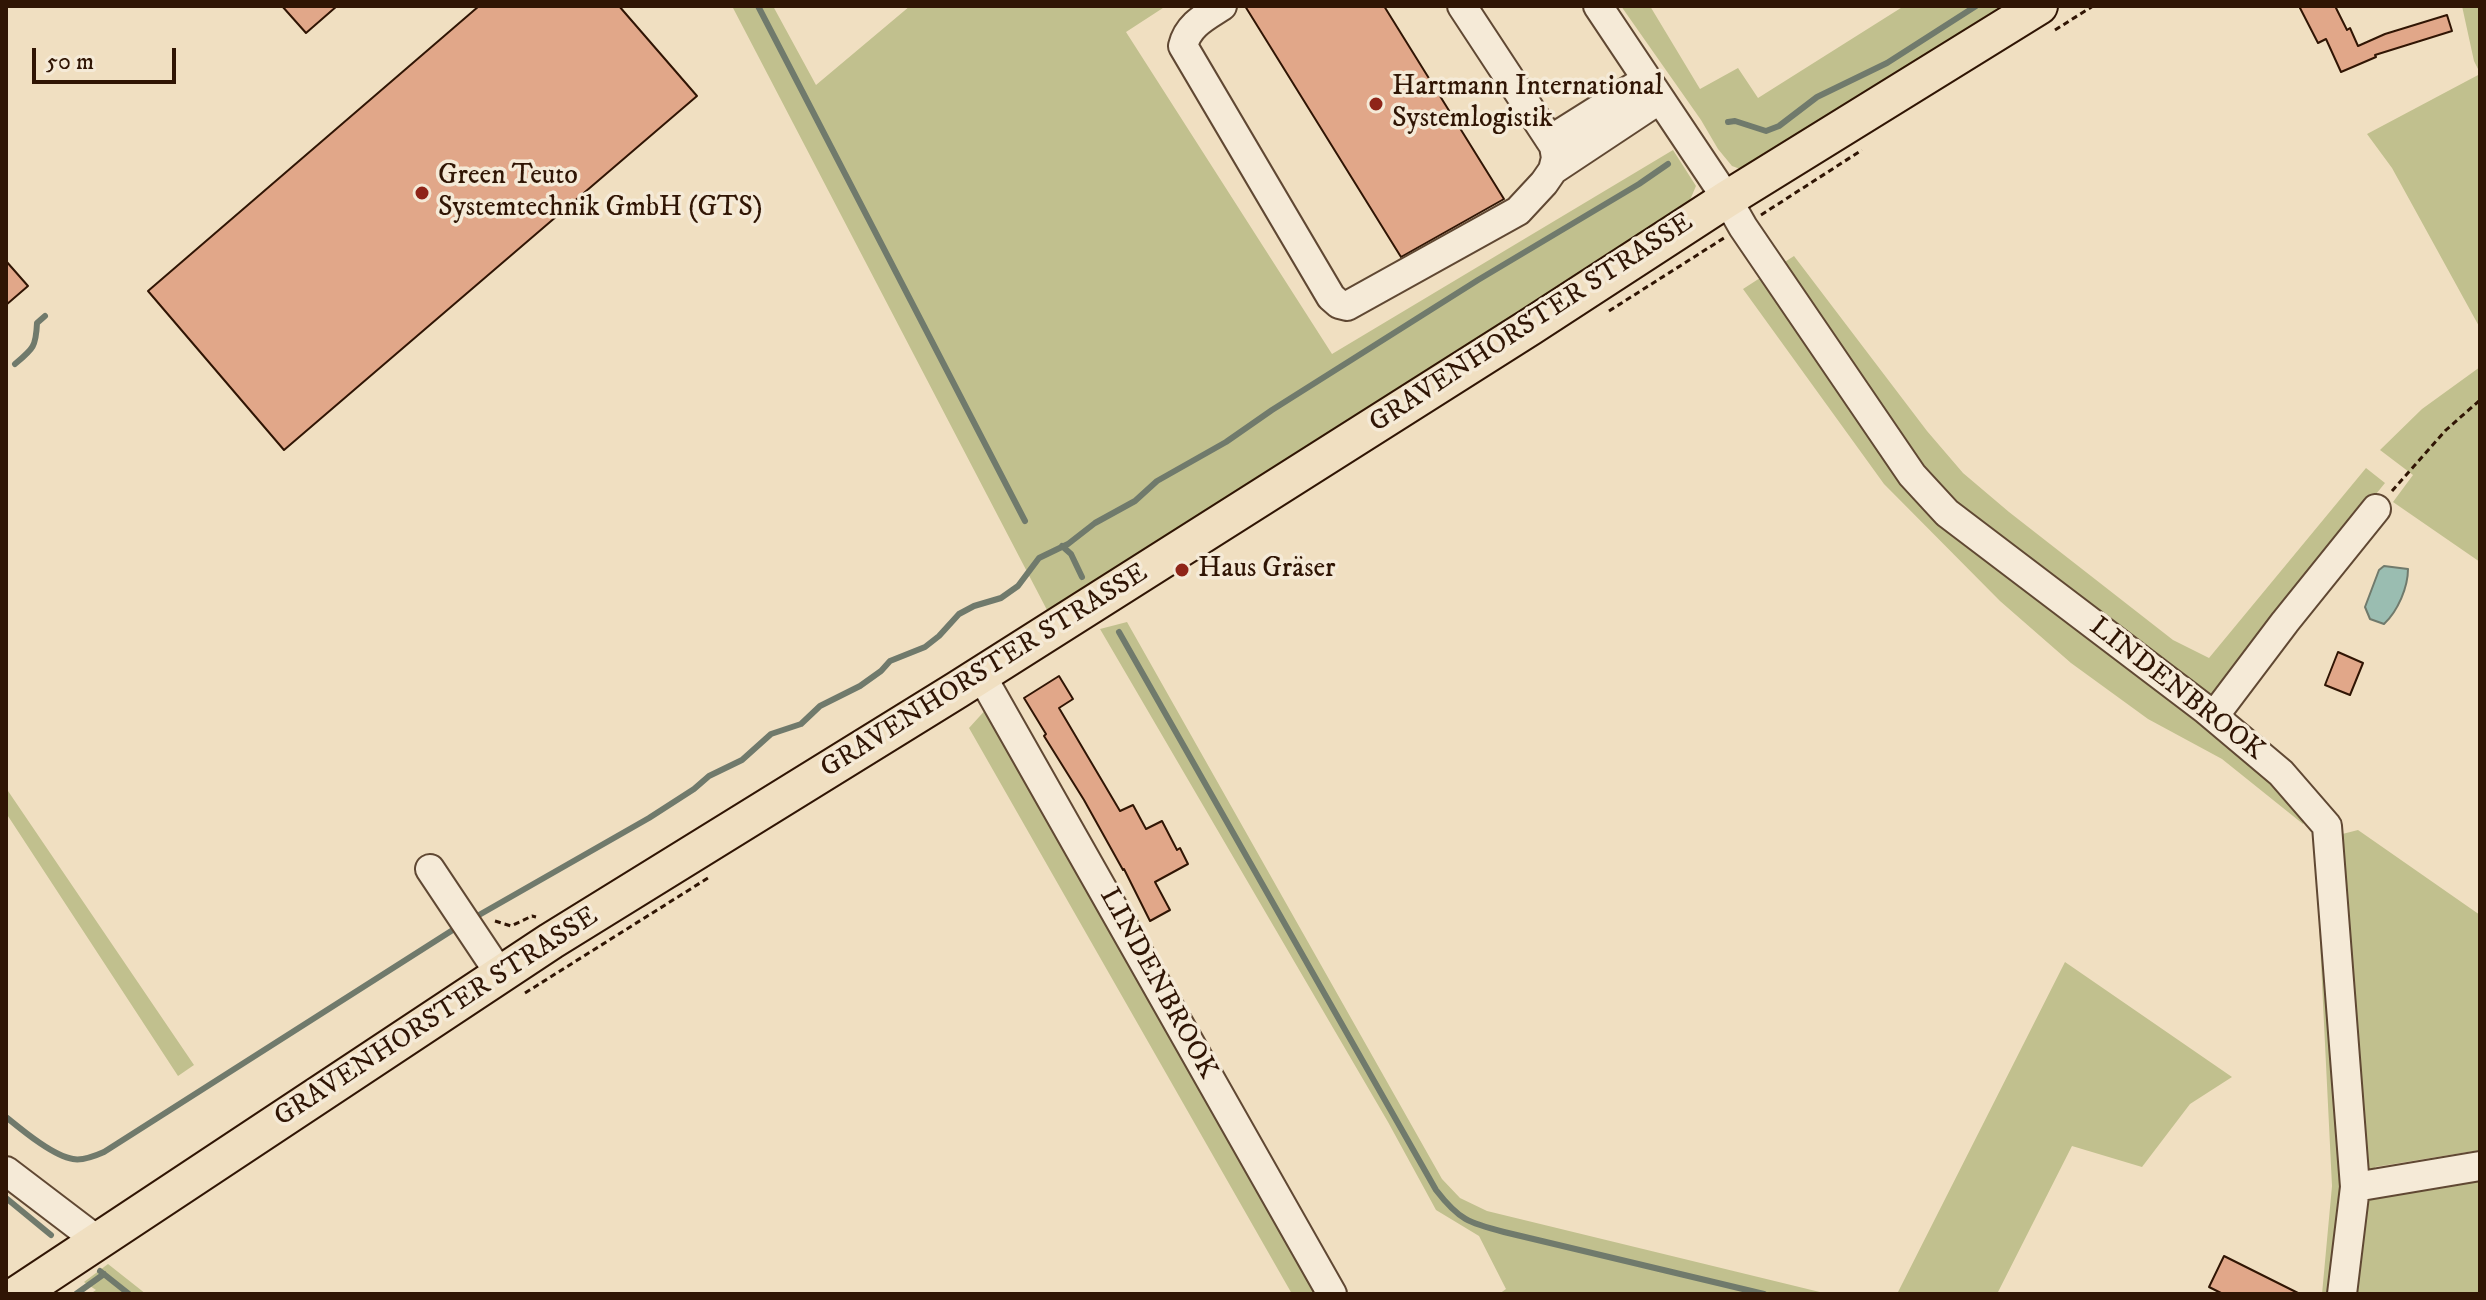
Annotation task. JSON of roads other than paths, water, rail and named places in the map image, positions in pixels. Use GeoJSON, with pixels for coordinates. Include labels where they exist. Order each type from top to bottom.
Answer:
{"type":"FeatureCollection","features":[{"type":"Feature","properties":{"kind":"main road","name":"GRAVENHORSTER STRASSE"},"geometry":{"type":"LineString","coordinates":[[18,1294],[500,974],[981,675],[1727,199],[2039,6]]}},
{"type":"Feature","properties":{"kind":"street"},"geometry":{"type":"LineString","coordinates":[[1222,6],[1193,26],[1183,46],[1331,297],[1347,306],[1518,211],[1553,170],[1653,89]]}},
{"type":"Feature","properties":{"kind":"street"},"geometry":{"type":"LineString","coordinates":[[1462,6],[1550,140],[1556,158],[1553,170]]}},
{"type":"Feature","properties":{"kind":"street","name":"LINDENBROOK"},"geometry":{"type":"LineString","coordinates":[[1598,6],[1743,227],[1912,475],[1947,513],[2214,716],[2281,773],[2327,826],[2355,1187],[2342,1294]]}},
{"type":"Feature","properties":{"kind":"street"},"geometry":{"type":"LineString","coordinates":[[1550,140],[1653,89]]}},
{"type":"Feature","properties":{"kind":"street"},"geometry":{"type":"LineString","coordinates":[[2214,716],[2293,611],[2376,509]]}},
{"type":"Feature","properties":{"kind":"street","name":"LINDENBROOK"},"geometry":{"type":"LineString","coordinates":[[981,675],[1332,1294]]}},
{"type":"Feature","properties":{"kind":"street"},"geometry":{"type":"LineString","coordinates":[[430,869],[500,974]]}},
{"type":"Feature","properties":{"kind":"street"},"geometry":{"type":"LineString","coordinates":[[2355,1187],[2480,1166]]}},
{"type":"Feature","properties":{"kind":"street"},"geometry":{"type":"LineString","coordinates":[[6,1171],[98,1241]]}},
{"type":"Feature","properties":{"kind":"water"},"geometry":{"type":"Polygon","coordinates":[[[2384,566],[2408,569],[2401,598],[2384,624],[2370,619],[2365,607],[2379,570],[2384,566]]]}},
{"type":"Feature","properties":{"kind":"waterway"},"geometry":{"type":"LineString","coordinates":[[758,6],[1025,521]]}},
{"type":"Feature","properties":{"kind":"waterway"},"geometry":{"type":"LineString","coordinates":[[1728,122],[1735,121],[1766,131],[1779,126],[1817,97],[1887,63],[1976,6]]}},
{"type":"Feature","properties":{"kind":"waterway"},"geometry":{"type":"LineString","coordinates":[[472,919],[649,818],[709,776],[742,760],[771,734],[801,724],[820,706],[860,686],[890,661],[925,647],[959,614],[1001,598],[1018,586],[1039,558],[1068,544],[1095,523],[1135,501],[1157,481],[1226,442],[1478,280],[1668,164]]}},
{"type":"Feature","properties":{"kind":"waterway"},"geometry":{"type":"LineString","coordinates":[[15,364],[32,347],[37,323],[45,316]]}},
{"type":"Feature","properties":{"kind":"waterway"},"geometry":{"type":"LineString","coordinates":[[1062,546],[1071,554],[1082,577]]}},
{"type":"Feature","properties":{"kind":"waterway"},"geometry":{"type":"LineString","coordinates":[[1119,632],[1436,1190],[1451,1208],[1473,1223],[1492,1229],[1764,1294]]}},
{"type":"Feature","properties":{"kind":"waterway"},"geometry":{"type":"LineString","coordinates":[[6,1117],[38,1142],[65,1157],[81,1159],[100,1154],[459,926]]}},
{"type":"Feature","properties":{"kind":"waterway"},"geometry":{"type":"LineString","coordinates":[[6,1198],[51,1235]]}},
{"type":"Feature","properties":{"kind":"waterway"},"geometry":{"type":"LineString","coordinates":[[100,1271],[129,1294]]}},
{"type":"Feature","properties":{"kind":"waterway"},"geometry":{"type":"LineString","coordinates":[[76,1294],[104,1274]]}},
{"type":"Feature","properties":{"kind":"place","name":"Hartmann International Systemlogistik"},"geometry":{"type":"Point","coordinates":[1376,104]}},
{"type":"Feature","properties":{"kind":"place","name":"Green Teuto Systemtechnik GmbH (GTS)"},"geometry":{"type":"Point","coordinates":[422,193]}},
{"type":"Feature","properties":{"kind":"place","name":"Haus Gräser"},"geometry":{"type":"Point","coordinates":[1182,570]}}]}
